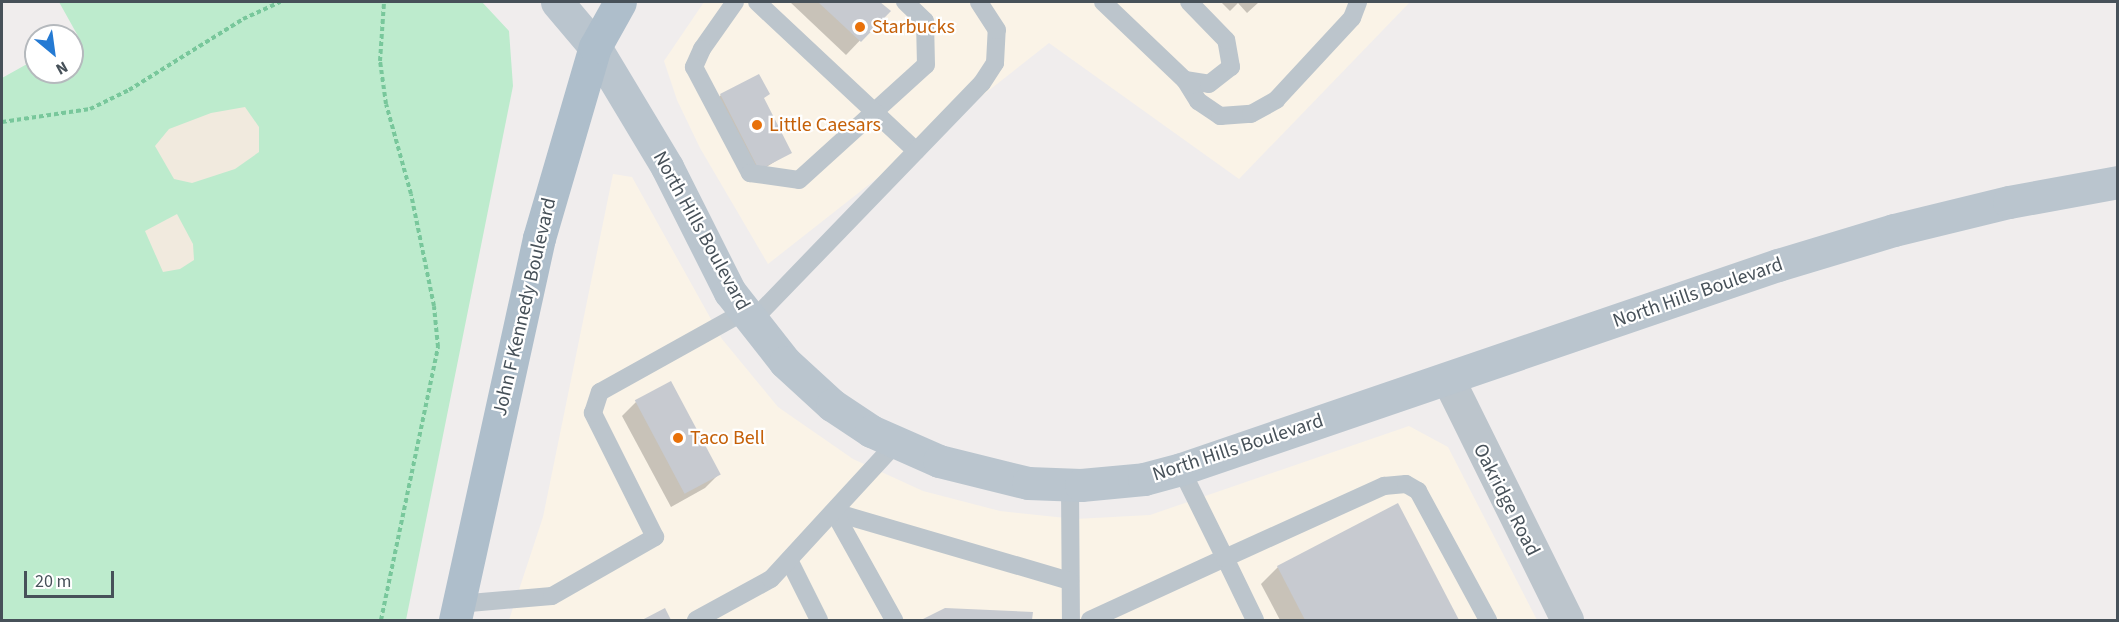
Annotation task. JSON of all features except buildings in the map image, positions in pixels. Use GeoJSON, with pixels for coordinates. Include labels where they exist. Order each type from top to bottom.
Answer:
{"type":"FeatureCollection","features":[{"type":"Feature","properties":{"kind":"main road","name":"John F Kennedy Boulevard"},"geometry":{"type":"LineString","coordinates":[[456,613],[539,238],[595,47],[620,2]]}},
{"type":"Feature","properties":{"kind":"street","name":"North Hills Boulevard"},"geometry":{"type":"LineString","coordinates":[[557,2],[595,47],[667,167],[730,292],[747,317],[785,362],[832,405],[897,443],[939,461],[1007,479],[1070,485],[1144,479],[1181,469],[1448,379],[1778,265],[1894,230],[2008,202],[2118,182]]}},
{"type":"Feature","properties":{"kind":"street","name":"Oakridge Road"},"geometry":{"type":"LineString","coordinates":[[1448,379],[1567,621]]}},
{"type":"Feature","properties":{"kind":"lane"},"geometry":{"type":"LineString","coordinates":[[735,2],[702,49],[694,67],[750,173],[799,180],[874,108],[926,65],[925,21],[905,2]]}},
{"type":"Feature","properties":{"kind":"lane"},"geometry":{"type":"LineString","coordinates":[[757,2],[874,108],[916,152]]}},
{"type":"Feature","properties":{"kind":"lane"},"geometry":{"type":"LineString","coordinates":[[456,613],[552,596],[655,537],[593,413],[600,392],[747,317],[916,152],[982,83],[996,63],[997,30],[979,2]]}},
{"type":"Feature","properties":{"kind":"lane"},"geometry":{"type":"LineString","coordinates":[[1104,2],[1185,80],[1198,101],[1220,116],[1251,114],[1283,92],[1352,18],[1358,2]]}},
{"type":"Feature","properties":{"kind":"lane"},"geometry":{"type":"LineString","coordinates":[[1185,80],[1209,84],[1231,67],[1226,40],[1189,2]]}},
{"type":"Feature","properties":{"kind":"lane"},"geometry":{"type":"LineString","coordinates":[[696,621],[771,579],[897,443]]}},
{"type":"Feature","properties":{"kind":"lane"},"geometry":{"type":"LineString","coordinates":[[1181,469],[1255,621]]}},
{"type":"Feature","properties":{"kind":"lane"},"geometry":{"type":"LineString","coordinates":[[1090,621],[1384,486],[1406,484],[1418,491],[1488,621]]}},
{"type":"Feature","properties":{"kind":"lane"},"geometry":{"type":"LineString","coordinates":[[1070,485],[1071,621]]}},
{"type":"Feature","properties":{"kind":"lane"},"geometry":{"type":"LineString","coordinates":[[834,512],[1070,581]]}},
{"type":"Feature","properties":{"kind":"lane"},"geometry":{"type":"LineString","coordinates":[[834,512],[894,621]]}},
{"type":"Feature","properties":{"kind":"lane"},"geometry":{"type":"LineString","coordinates":[[789,560],[819,621]]}},
{"type":"Feature","properties":{"kind":"path"},"geometry":{"type":"LineString","coordinates":[[2,122],[90,109],[129,90],[243,19],[280,2]]}},
{"type":"Feature","properties":{"kind":"path"},"geometry":{"type":"LineString","coordinates":[[381,621],[438,347],[434,306],[411,194],[386,104],[380,61],[384,2]]}},
{"type":"Feature","properties":{"kind":"shaded area"},"geometry":{"type":"Polygon","coordinates":[[[704,2],[1410,2],[1239,179],[1049,43],[768,264],[700,148],[677,100],[664,61],[704,2]]]}},
{"type":"Feature","properties":{"kind":"shaded area"},"geometry":{"type":"Polygon","coordinates":[[[613,174],[632,177],[722,339],[778,407],[853,459],[923,491],[1000,511],[1075,519],[1150,515],[1409,426],[1448,447],[1537,620],[509,620],[543,517],[613,174]]]}},
{"type":"Feature","properties":{"kind":"green space"},"geometry":{"type":"Polygon","coordinates":[[[59,2],[482,2],[509,31],[513,86],[406,620],[2,620],[2,78],[24,66],[24,84],[84,84],[84,24],[71,24],[59,2]]]}},
{"type":"Feature","properties":{"kind":"sand"},"geometry":{"type":"Polygon","coordinates":[[[245,107],[259,127],[259,152],[235,169],[192,183],[174,179],[155,146],[169,129],[211,113],[245,107]]]}},
{"type":"Feature","properties":{"kind":"sand"},"geometry":{"type":"Polygon","coordinates":[[[177,214],[193,244],[194,260],[180,269],[163,272],[145,231],[177,214]]]}},
{"type":"Feature","properties":{"kind":"place","name":"Starbucks"},"geometry":{"type":"Point","coordinates":[860,27]}},
{"type":"Feature","properties":{"kind":"place","name":"Little Caesars"},"geometry":{"type":"Point","coordinates":[757,125]}},
{"type":"Feature","properties":{"kind":"place","name":"Taco Bell"},"geometry":{"type":"Point","coordinates":[678,438]}}]}
